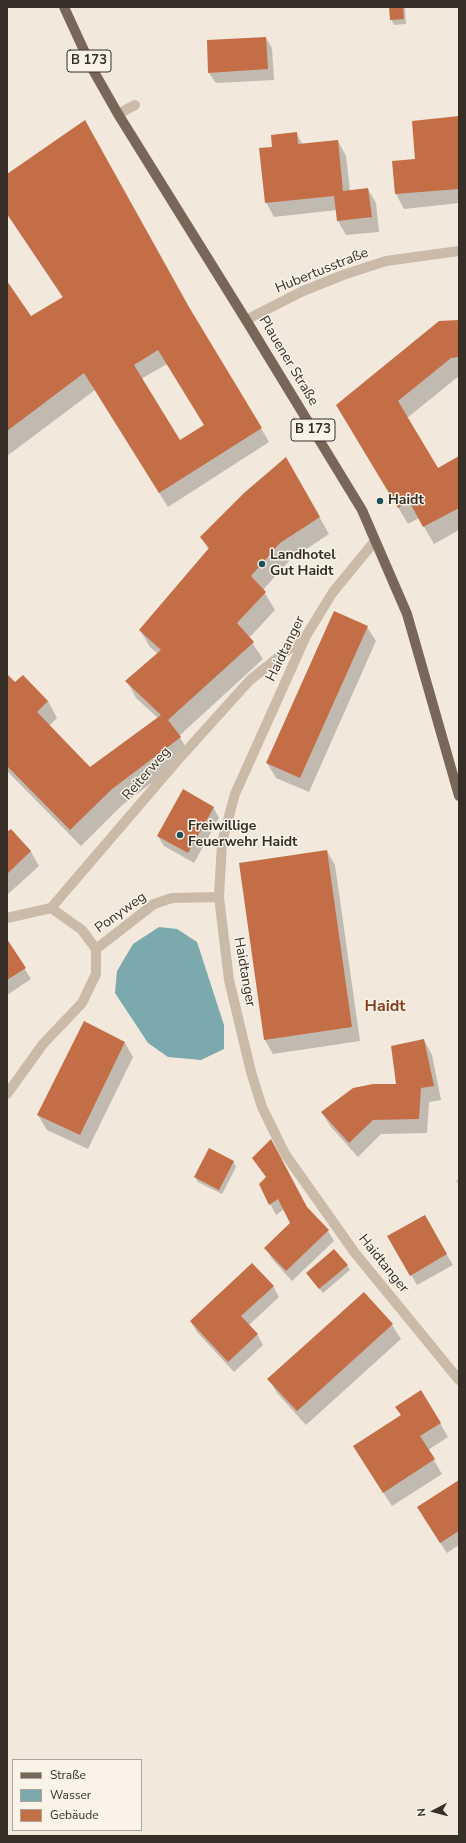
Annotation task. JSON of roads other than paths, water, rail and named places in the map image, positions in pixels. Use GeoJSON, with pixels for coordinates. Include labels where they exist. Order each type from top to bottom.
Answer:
{"type":"FeatureCollection","features":[{"type":"Feature","properties":{"kind":"main road","name":"Plauener Straße"},"geometry":{"type":"LineString","coordinates":[[64,7],[93,70],[118,114],[362,510],[406,614],[459,796]]}},
{"type":"Feature","properties":{"kind":"street"},"geometry":{"type":"LineString","coordinates":[[118,114],[135,105]]}},
{"type":"Feature","properties":{"kind":"street","name":"Hubertusstraße"},"geometry":{"type":"LineString","coordinates":[[246,320],[303,291],[343,275],[386,261],[459,251]]}},
{"type":"Feature","properties":{"kind":"street","name":"Haidtanger"},"geometry":{"type":"LineString","coordinates":[[375,541],[333,592],[306,636],[235,794],[222,842],[219,897],[229,980],[250,1072],[262,1107],[285,1154],[355,1253],[459,1380]]}},
{"type":"Feature","properties":{"kind":"street","name":"Reiterweg"},"geometry":{"type":"LineString","coordinates":[[51,908],[177,761],[250,680],[306,636]]}},
{"type":"Feature","properties":{"kind":"street","name":"Ponyweg"},"geometry":{"type":"LineString","coordinates":[[7,1094],[43,1044],[82,1003],[96,974],[96,949],[154,904],[172,898],[219,897]]}},
{"type":"Feature","properties":{"kind":"street"},"geometry":{"type":"LineString","coordinates":[[7,918],[51,908],[82,930],[96,949]]}},
{"type":"Feature","properties":{"kind":"water"},"geometry":{"type":"Polygon","coordinates":[[[159,927],[177,929],[197,942],[224,1025],[224,1049],[201,1060],[168,1057],[148,1043],[115,993],[117,971],[133,944],[159,927]]]}},
{"type":"Feature","properties":{"kind":"place","name":"Haidt"},"geometry":{"type":"Point","coordinates":[380,501]}},
{"type":"Feature","properties":{"kind":"place","name":"Landhotel Gut Haidt"},"geometry":{"type":"Point","coordinates":[262,564]}},
{"type":"Feature","properties":{"kind":"place","name":"Freiwillige Feuerwehr Haidt"},"geometry":{"type":"Point","coordinates":[180,835]}},
{"type":"Feature","properties":{"kind":"district","name":"Haidt"},"geometry":{"type":"Point","coordinates":[385,1007]}}]}
